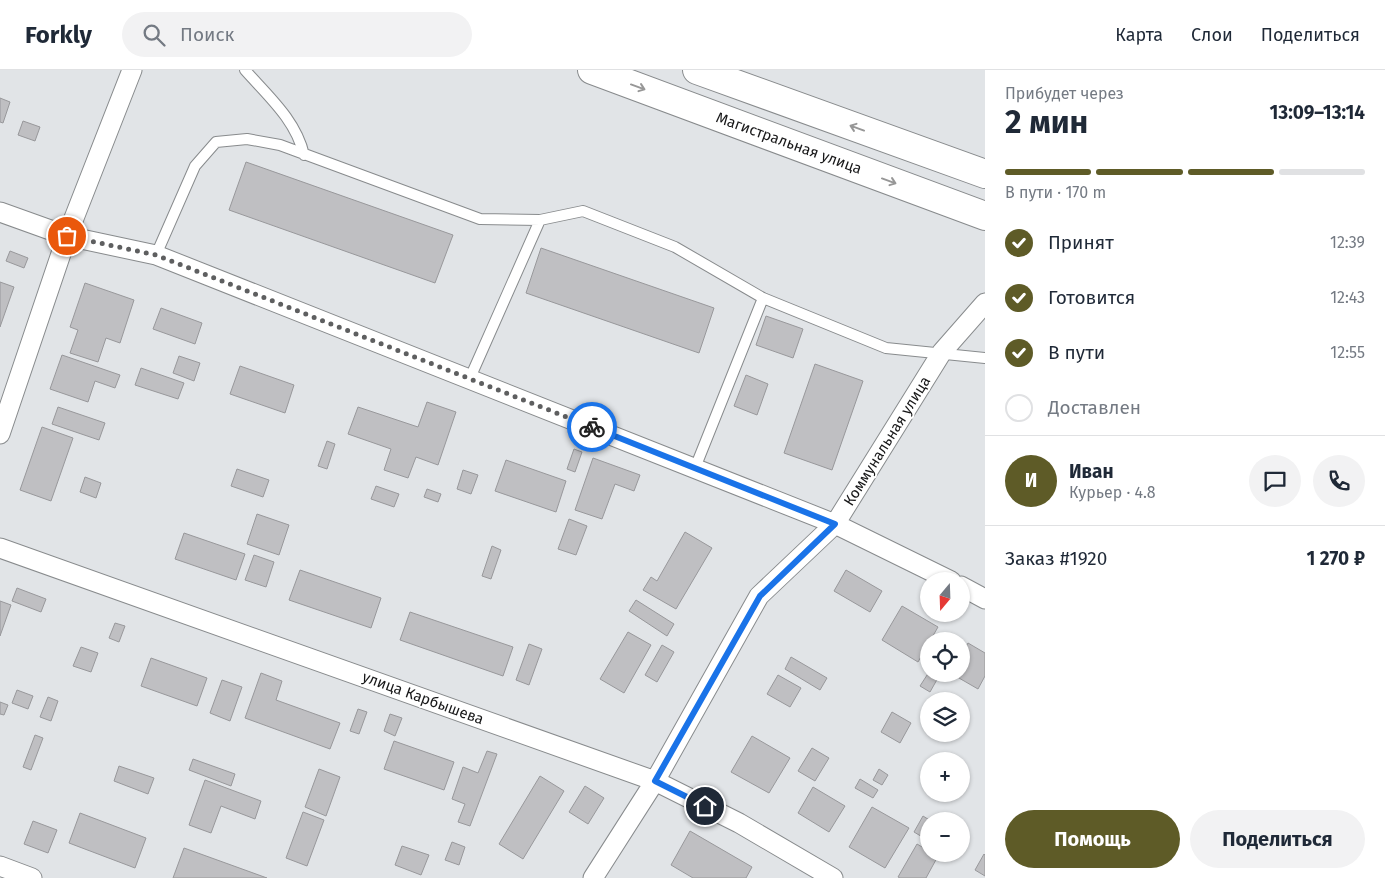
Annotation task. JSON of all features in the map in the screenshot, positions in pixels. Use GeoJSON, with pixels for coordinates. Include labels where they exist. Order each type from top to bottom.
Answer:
{"type":"FeatureCollection","features":[{"type":"Feature","properties":{"kind":"main road","name":"Магистральная улица"},"geometry":{"type":"LineString","coordinates":[[592,70],[985,216]]}},
{"type":"Feature","properties":{"kind":"main road"},"geometry":{"type":"LineString","coordinates":[[697,70],[985,174]]}},
{"type":"Feature","properties":{"kind":"street"},"geometry":{"type":"LineString","coordinates":[[0,434],[67,236],[132,70]]}},
{"type":"Feature","properties":{"kind":"street"},"geometry":{"type":"LineString","coordinates":[[0,212],[67,236],[156,255],[835,524],[933,572]]}},
{"type":"Feature","properties":{"kind":"street","name":"Коммунальная улица"},"geometry":{"type":"LineString","coordinates":[[593,878],[655,781],[760,596],[835,524],[942,352],[985,303]]}},
{"type":"Feature","properties":{"kind":"street","name":"улица Карбышева"},"geometry":{"type":"LineString","coordinates":[[0,548],[655,781],[739,823],[833,878]]}},
{"type":"Feature","properties":{"kind":"street"},"geometry":{"type":"LineString","coordinates":[[970,591],[985,599]]}},
{"type":"Feature","properties":{"kind":"street"},"geometry":{"type":"LineString","coordinates":[[0,866],[32,878]]}},
{"type":"Feature","properties":{"kind":"lane"},"geometry":{"type":"LineString","coordinates":[[245,70],[291,122],[300,137],[304,155]]}},
{"type":"Feature","properties":{"kind":"lane"},"geometry":{"type":"LineString","coordinates":[[156,255],[195,166],[216,142],[247,139],[280,145],[480,220],[540,220],[583,210],[675,247],[763,298],[886,348],[942,352],[985,358]]}},
{"type":"Feature","properties":{"kind":"lane"},"geometry":{"type":"LineString","coordinates":[[470,378],[540,220]]}},
{"type":"Feature","properties":{"kind":"lane"},"geometry":{"type":"LineString","coordinates":[[695,468],[763,298]]}},
{"type":"Feature","properties":{"kind":"building"},"geometry":{"type":"Polygon","coordinates":[[[0,98],[10,102],[3,123],[0,122],[0,98]]]}},
{"type":"Feature","properties":{"kind":"building"},"geometry":{"type":"Polygon","coordinates":[[[23,121],[40,127],[35,141],[18,135],[23,121]]]}},
{"type":"Feature","properties":{"kind":"building"},"geometry":{"type":"Polygon","coordinates":[[[246,162],[453,235],[435,283],[229,210],[246,162]]]}},
{"type":"Feature","properties":{"kind":"building"},"geometry":{"type":"Polygon","coordinates":[[[541,248],[714,308],[699,353],[526,293],[541,248]]]}},
{"type":"Feature","properties":{"kind":"building"},"geometry":{"type":"Polygon","coordinates":[[[10,251],[28,258],[24,268],[6,261],[10,251]]]}},
{"type":"Feature","properties":{"kind":"building"},"geometry":{"type":"Polygon","coordinates":[[[0,282],[14,287],[0,327],[0,282]]]}},
{"type":"Feature","properties":{"kind":"building"},"geometry":{"type":"Polygon","coordinates":[[[85,283],[134,300],[120,343],[106,338],[98,362],[70,353],[78,330],[70,327],[85,283]]]}},
{"type":"Feature","properties":{"kind":"building"},"geometry":{"type":"Polygon","coordinates":[[[161,308],[202,323],[195,344],[153,329],[161,308]]]}},
{"type":"Feature","properties":{"kind":"building"},"geometry":{"type":"Polygon","coordinates":[[[766,316],[803,329],[793,358],[756,345],[766,316]]]}},
{"type":"Feature","properties":{"kind":"building"},"geometry":{"type":"Polygon","coordinates":[[[62,355],[120,375],[115,388],[95,381],[88,402],[50,389],[62,355]]]}},
{"type":"Feature","properties":{"kind":"building"},"geometry":{"type":"Polygon","coordinates":[[[179,356],[200,363],[194,381],[173,373],[179,356]]]}},
{"type":"Feature","properties":{"kind":"building"},"geometry":{"type":"Polygon","coordinates":[[[815,364],[863,381],[832,470],[784,453],[815,364]]]}},
{"type":"Feature","properties":{"kind":"building"},"geometry":{"type":"Polygon","coordinates":[[[240,366],[294,385],[285,413],[230,394],[240,366]]]}},
{"type":"Feature","properties":{"kind":"building"},"geometry":{"type":"Polygon","coordinates":[[[141,368],[184,383],[178,399],[135,385],[141,368]]]}},
{"type":"Feature","properties":{"kind":"building"},"geometry":{"type":"Polygon","coordinates":[[[746,375],[768,384],[757,415],[734,406],[746,375]]]}},
{"type":"Feature","properties":{"kind":"building"},"geometry":{"type":"Polygon","coordinates":[[[427,402],[456,412],[438,465],[416,457],[408,478],[384,470],[391,449],[348,434],[358,407],[418,427],[427,402]]]}},
{"type":"Feature","properties":{"kind":"building"},"geometry":{"type":"Polygon","coordinates":[[[58,407],[105,423],[99,440],[52,424],[58,407]]]}},
{"type":"Feature","properties":{"kind":"building"},"geometry":{"type":"Polygon","coordinates":[[[42,427],[73,438],[51,501],[20,490],[42,427]]]}},
{"type":"Feature","properties":{"kind":"building"},"geometry":{"type":"Polygon","coordinates":[[[327,441],[335,444],[327,469],[318,466],[327,441]]]}},
{"type":"Feature","properties":{"kind":"building"},"geometry":{"type":"Polygon","coordinates":[[[574,449],[582,452],[575,472],[567,469],[574,449]]]}},
{"type":"Feature","properties":{"kind":"building"},"geometry":{"type":"Polygon","coordinates":[[[593,458],[640,475],[634,491],[615,484],[602,519],[575,510],[593,458]]]}},
{"type":"Feature","properties":{"kind":"building"},"geometry":{"type":"Polygon","coordinates":[[[506,460],[566,481],[556,512],[495,491],[506,460]]]}},
{"type":"Feature","properties":{"kind":"building"},"geometry":{"type":"Polygon","coordinates":[[[237,469],[269,480],[263,497],[231,486],[237,469]]]}},
{"type":"Feature","properties":{"kind":"building"},"geometry":{"type":"Polygon","coordinates":[[[463,470],[478,475],[471,494],[457,489],[463,470]]]}},
{"type":"Feature","properties":{"kind":"building"},"geometry":{"type":"Polygon","coordinates":[[[85,477],[101,483],[96,498],[80,492],[85,477]]]}},
{"type":"Feature","properties":{"kind":"building"},"geometry":{"type":"Polygon","coordinates":[[[376,486],[399,494],[394,507],[371,499],[376,486]]]}},
{"type":"Feature","properties":{"kind":"building"},"geometry":{"type":"Polygon","coordinates":[[[427,489],[441,494],[438,502],[424,497],[427,489]]]}},
{"type":"Feature","properties":{"kind":"building"},"geometry":{"type":"Polygon","coordinates":[[[257,514],[289,525],[279,555],[247,544],[257,514]]]}},
{"type":"Feature","properties":{"kind":"building"},"geometry":{"type":"Polygon","coordinates":[[[569,519],[587,526],[576,555],[558,549],[569,519]]]}},
{"type":"Feature","properties":{"kind":"building"},"geometry":{"type":"Polygon","coordinates":[[[685,532],[712,548],[676,609],[643,590],[651,577],[657,581],[685,532]]]}},
{"type":"Feature","properties":{"kind":"building"},"geometry":{"type":"Polygon","coordinates":[[[184,533],[245,554],[236,580],[175,559],[184,533]]]}},
{"type":"Feature","properties":{"kind":"building"},"geometry":{"type":"Polygon","coordinates":[[[492,546],[501,550],[491,579],[482,576],[492,546]]]}},
{"type":"Feature","properties":{"kind":"building"},"geometry":{"type":"Polygon","coordinates":[[[254,555],[274,562],[266,587],[245,580],[254,555]]]}},
{"type":"Feature","properties":{"kind":"building"},"geometry":{"type":"Polygon","coordinates":[[[300,570],[381,598],[371,628],[289,600],[300,570]]]}},
{"type":"Feature","properties":{"kind":"building"},"geometry":{"type":"Polygon","coordinates":[[[846,570],[882,591],[870,612],[834,591],[846,570]]]}},
{"type":"Feature","properties":{"kind":"building"},"geometry":{"type":"Polygon","coordinates":[[[17,588],[46,599],[41,612],[12,601],[17,588]]]}},
{"type":"Feature","properties":{"kind":"building"},"geometry":{"type":"Polygon","coordinates":[[[636,600],[674,624],[667,636],[629,611],[636,600]]]}},
{"type":"Feature","properties":{"kind":"building"},"geometry":{"type":"Polygon","coordinates":[[[0,601],[11,605],[0,636],[0,601]]]}},
{"type":"Feature","properties":{"kind":"building"},"geometry":{"type":"Polygon","coordinates":[[[902,606],[920,616],[920,622],[929,622],[938,627],[935,632],[920,632],[920,658],[918,662],[882,640],[902,606]]]}},
{"type":"Feature","properties":{"kind":"building"},"geometry":{"type":"Polygon","coordinates":[[[410,612],[513,647],[503,676],[400,640],[410,612]]]}},
{"type":"Feature","properties":{"kind":"building"},"geometry":{"type":"Polygon","coordinates":[[[115,623],[125,626],[119,642],[109,638],[115,623]]]}},
{"type":"Feature","properties":{"kind":"building"},"geometry":{"type":"Polygon","coordinates":[[[628,632],[651,645],[624,693],[600,679],[628,632]]]}},
{"type":"Feature","properties":{"kind":"building"},"geometry":{"type":"Polygon","coordinates":[[[529,644],[542,649],[529,685],[516,680],[529,644]]]}},
{"type":"Feature","properties":{"kind":"building"},"geometry":{"type":"Polygon","coordinates":[[[970,644],[985,653],[985,676],[978,689],[966,682],[970,682],[970,644]]]}},
{"type":"Feature","properties":{"kind":"building"},"geometry":{"type":"Polygon","coordinates":[[[662,645],[674,652],[657,682],[645,675],[662,645]]]}},
{"type":"Feature","properties":{"kind":"building"},"geometry":{"type":"Polygon","coordinates":[[[81,647],[98,653],[91,672],[73,666],[81,647]]]}},
{"type":"Feature","properties":{"kind":"building"},"geometry":{"type":"Polygon","coordinates":[[[791,657],[827,678],[820,690],[785,669],[791,657]]]}},
{"type":"Feature","properties":{"kind":"building"},"geometry":{"type":"Polygon","coordinates":[[[151,658],[207,678],[197,706],[141,686],[151,658]]]}},
{"type":"Feature","properties":{"kind":"building"},"geometry":{"type":"Polygon","coordinates":[[[261,673],[282,681],[276,700],[340,723],[330,749],[245,718],[261,673]]]}},
{"type":"Feature","properties":{"kind":"building"},"geometry":{"type":"Polygon","coordinates":[[[778,675],[801,688],[790,707],[767,694],[778,675]]]}},
{"type":"Feature","properties":{"kind":"building"},"geometry":{"type":"Polygon","coordinates":[[[222,680],[242,687],[230,721],[210,713],[222,680]]]}},
{"type":"Feature","properties":{"kind":"building"},"geometry":{"type":"Polygon","coordinates":[[[923,682],[936,682],[930,692],[920,686],[923,682]]]}},
{"type":"Feature","properties":{"kind":"building"},"geometry":{"type":"Polygon","coordinates":[[[17,690],[33,696],[28,709],[12,703],[17,690]]]}},
{"type":"Feature","properties":{"kind":"building"},"geometry":{"type":"Polygon","coordinates":[[[48,697],[58,701],[51,721],[40,717],[48,697]]]}},
{"type":"Feature","properties":{"kind":"building"},"geometry":{"type":"Polygon","coordinates":[[[0,702],[8,705],[4,715],[0,714],[0,702]]]}},
{"type":"Feature","properties":{"kind":"building"},"geometry":{"type":"Polygon","coordinates":[[[358,709],[367,712],[359,734],[350,731],[358,709]]]}},
{"type":"Feature","properties":{"kind":"building"},"geometry":{"type":"Polygon","coordinates":[[[892,712],[911,723],[900,743],[881,732],[892,712]]]}},
{"type":"Feature","properties":{"kind":"building"},"geometry":{"type":"Polygon","coordinates":[[[390,714],[402,718],[395,736],[384,731],[390,714]]]}},
{"type":"Feature","properties":{"kind":"building"},"geometry":{"type":"Polygon","coordinates":[[[35,735],[43,738],[31,770],[23,767],[35,735]]]}},
{"type":"Feature","properties":{"kind":"building"},"geometry":{"type":"Polygon","coordinates":[[[752,736],[790,758],[769,793],[731,772],[752,736]]]}},
{"type":"Feature","properties":{"kind":"building"},"geometry":{"type":"Polygon","coordinates":[[[394,741],[454,762],[444,790],[384,769],[394,741]]]}},
{"type":"Feature","properties":{"kind":"building"},"geometry":{"type":"Polygon","coordinates":[[[812,748],[829,758],[815,781],[798,771],[812,748]]]}},
{"type":"Feature","properties":{"kind":"building"},"geometry":{"type":"Polygon","coordinates":[[[487,751],[497,754],[470,826],[458,822],[465,804],[452,799],[463,767],[478,773],[487,751]]]}},
{"type":"Feature","properties":{"kind":"building"},"geometry":{"type":"Polygon","coordinates":[[[193,759],[235,774],[231,786],[189,770],[193,759]]]}},
{"type":"Feature","properties":{"kind":"building"},"geometry":{"type":"Polygon","coordinates":[[[119,766],[154,778],[148,794],[114,781],[119,766]]]}},
{"type":"Feature","properties":{"kind":"building"},"geometry":{"type":"Polygon","coordinates":[[[319,769],[340,777],[326,816],[305,807],[319,769]]]}},
{"type":"Feature","properties":{"kind":"building"},"geometry":{"type":"Polygon","coordinates":[[[879,769],[888,775],[882,785],[873,780],[879,769]]]}},
{"type":"Feature","properties":{"kind":"building"},"geometry":{"type":"Polygon","coordinates":[[[540,776],[564,791],[523,859],[499,844],[540,776]]]}},
{"type":"Feature","properties":{"kind":"building"},"geometry":{"type":"Polygon","coordinates":[[[860,779],[878,790],[873,798],[855,788],[860,779]]]}},
{"type":"Feature","properties":{"kind":"building"},"geometry":{"type":"Polygon","coordinates":[[[205,780],[261,801],[255,819],[221,806],[211,833],[189,825],[205,780]]]}},
{"type":"Feature","properties":{"kind":"building"},"geometry":{"type":"Polygon","coordinates":[[[585,786],[604,798],[588,824],[569,812],[585,786]]]}},
{"type":"Feature","properties":{"kind":"building"},"geometry":{"type":"Polygon","coordinates":[[[813,787],[845,806],[829,832],[798,813],[813,787]]]}},
{"type":"Feature","properties":{"kind":"building"},"geometry":{"type":"Polygon","coordinates":[[[872,807],[909,828],[885,868],[849,847],[872,807]]]}},
{"type":"Feature","properties":{"kind":"building"},"geometry":{"type":"Polygon","coordinates":[[[303,812],[324,820],[307,866],[286,858],[303,812]]]}},
{"type":"Feature","properties":{"kind":"building"},"geometry":{"type":"Polygon","coordinates":[[[80,813],[146,838],[135,868],[69,843],[80,813]]]}},
{"type":"Feature","properties":{"kind":"building"},"geometry":{"type":"Polygon","coordinates":[[[33,821],[57,830],[48,853],[24,844],[33,821]]]}},
{"type":"Feature","properties":{"kind":"building"},"geometry":{"type":"Polygon","coordinates":[[[920,821],[920,836],[914,832],[920,821]]]}},
{"type":"Feature","properties":{"kind":"building"},"geometry":{"type":"Polygon","coordinates":[[[690,831],[752,867],[746,878],[693,878],[671,865],[690,831]]]}},
{"type":"Feature","properties":{"kind":"building"},"geometry":{"type":"Polygon","coordinates":[[[452,842],[465,847],[459,865],[445,860],[452,842]]]}},
{"type":"Feature","properties":{"kind":"building"},"geometry":{"type":"Polygon","coordinates":[[[917,844],[920,846],[920,862],[935,862],[926,878],[898,877],[917,844]]]}},
{"type":"Feature","properties":{"kind":"building"},"geometry":{"type":"Polygon","coordinates":[[[402,846],[429,855],[421,875],[395,865],[402,846]]]}},
{"type":"Feature","properties":{"kind":"building"},"geometry":{"type":"Polygon","coordinates":[[[184,848],[267,878],[173,878],[184,848]]]}},
{"type":"Feature","properties":{"kind":"building"},"geometry":{"type":"Polygon","coordinates":[[[985,855],[985,876],[975,870],[985,855]]]}},
{"type":"Feature","properties":{"kind":"way so far"},"geometry":{"type":"LineString","coordinates":[[67,236],[156,255],[592,427]]}},
{"type":"Feature","properties":{"kind":"route"},"geometry":{"type":"LineString","coordinates":[[592,427],[835,524],[760,596],[655,781],[705,806]]}}]}
